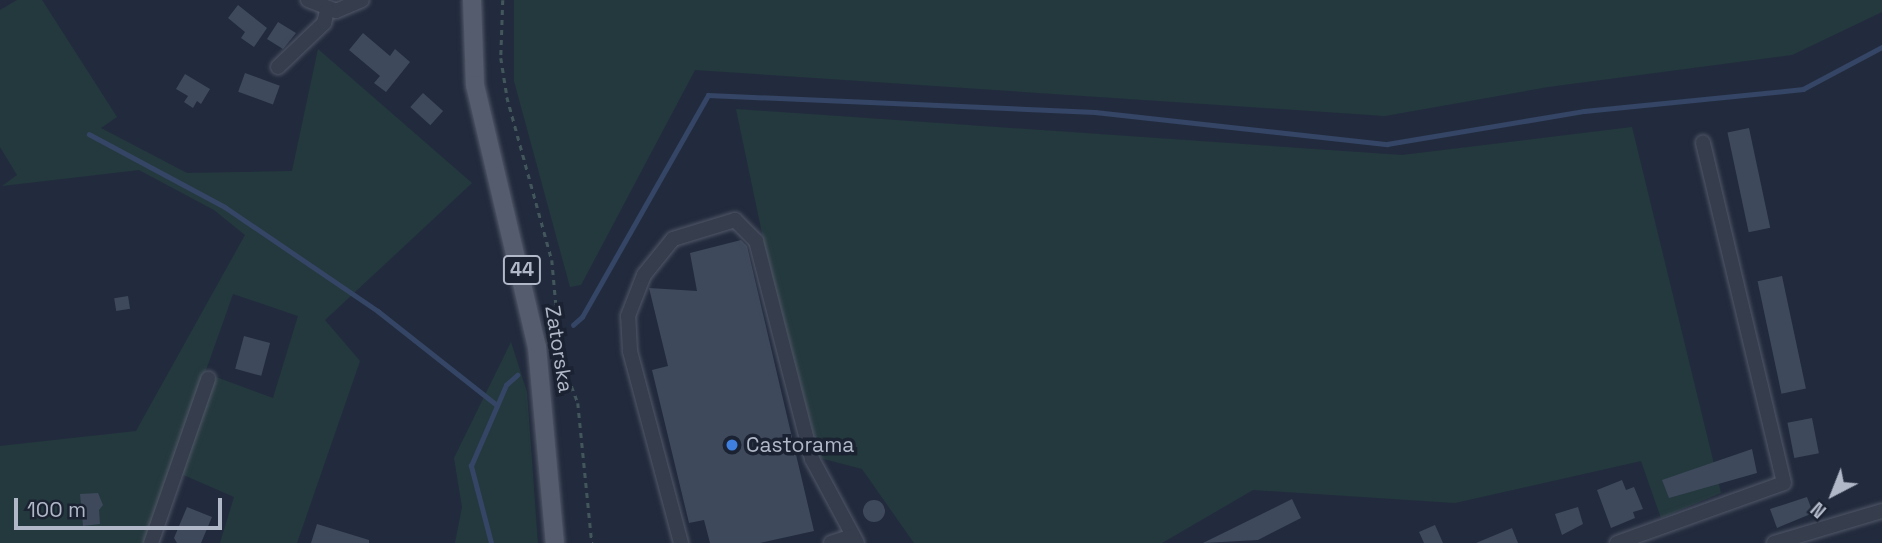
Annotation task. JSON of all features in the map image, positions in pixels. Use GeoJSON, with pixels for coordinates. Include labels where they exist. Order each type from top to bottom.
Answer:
{"type":"FeatureCollection","features":[{"type":"Feature","properties":{"kind":"main road","name":"Zatorska"},"geometry":{"type":"LineString","coordinates":[[472,0],[475,85],[537,347],[555,543]]}},
{"type":"Feature","properties":{"kind":"street"},"geometry":{"type":"LineString","coordinates":[[309,0],[327,10],[362,0]]}},
{"type":"Feature","properties":{"kind":"street"},"geometry":{"type":"LineString","coordinates":[[278,66],[324,23],[327,10]]}},
{"type":"Feature","properties":{"kind":"street"},"geometry":{"type":"LineString","coordinates":[[1617,543],[1784,483],[1703,143]]}},
{"type":"Feature","properties":{"kind":"street"},"geometry":{"type":"LineString","coordinates":[[681,543],[630,351],[628,316],[645,275],[673,239],[735,220],[756,241],[812,459],[855,539],[831,543]]}},
{"type":"Feature","properties":{"kind":"street"},"geometry":{"type":"LineString","coordinates":[[151,543],[208,379]]}},
{"type":"Feature","properties":{"kind":"street"},"geometry":{"type":"LineString","coordinates":[[1774,543],[1882,511]]}},
{"type":"Feature","properties":{"kind":"path"},"geometry":{"type":"LineString","coordinates":[[503,0],[501,58],[507,97],[552,260],[561,358],[578,402],[592,543]]}},
{"type":"Feature","properties":{"kind":"green space"},"geometry":{"type":"Polygon","coordinates":[[[17,0],[42,0],[117,117],[101,128],[187,173],[292,171],[318,49],[472,183],[325,320],[360,361],[297,543],[220,543],[234,497],[179,473],[146,543],[0,543],[0,446],[136,431],[245,235],[214,210],[139,170],[2,186],[17,175],[0,147],[0,10],[17,0]],[[233,294],[205,373],[273,398],[298,316],[233,294]]]}},
{"type":"Feature","properties":{"kind":"green space"},"geometry":{"type":"Polygon","coordinates":[[[514,0],[1882,0],[1882,12],[1792,55],[1548,87],[1385,116],[695,70],[581,285],[570,287],[514,81],[514,0]]]}},
{"type":"Feature","properties":{"kind":"green space"},"geometry":{"type":"Polygon","coordinates":[[[736,109],[1402,155],[1632,127],[1721,493],[1661,518],[1641,461],[1455,503],[1253,490],[1162,543],[914,543],[862,469],[820,458],[763,238],[736,109]]]}},
{"type":"Feature","properties":{"kind":"green space"},"geometry":{"type":"Polygon","coordinates":[[[511,342],[527,392],[538,543],[455,543],[462,507],[454,458],[511,342]]]}},
{"type":"Feature","properties":{"kind":"building"},"geometry":{"type":"Polygon","coordinates":[[[238,5],[267,28],[254,47],[241,38],[245,32],[228,18],[238,5]]]}},
{"type":"Feature","properties":{"kind":"building"},"geometry":{"type":"Polygon","coordinates":[[[278,22],[296,33],[283,49],[267,39],[278,22]]]}},
{"type":"Feature","properties":{"kind":"building"},"geometry":{"type":"Polygon","coordinates":[[[363,33],[390,56],[395,49],[410,62],[386,92],[374,83],[380,76],[349,50],[363,33]]]}},
{"type":"Feature","properties":{"kind":"building"},"geometry":{"type":"Polygon","coordinates":[[[245,73],[280,86],[273,104],[238,92],[245,73]]]}},
{"type":"Feature","properties":{"kind":"building"},"geometry":{"type":"Polygon","coordinates":[[[185,74],[210,89],[201,104],[197,101],[193,108],[184,102],[188,96],[176,89],[185,74]]]}},
{"type":"Feature","properties":{"kind":"building"},"geometry":{"type":"Polygon","coordinates":[[[423,93],[443,111],[430,125],[410,107],[423,93]]]}},
{"type":"Feature","properties":{"kind":"building"},"geometry":{"type":"Polygon","coordinates":[[[1749,128],[1770,228],[1749,232],[1727,133],[1749,128]]]}},
{"type":"Feature","properties":{"kind":"building","name":"Castorama"},"geometry":{"type":"Polygon","coordinates":[[[741,240],[747,246],[814,531],[760,543],[710,543],[704,520],[689,523],[652,370],[668,366],[649,288],[697,291],[690,253],[741,240]]]}},
{"type":"Feature","properties":{"kind":"building"},"geometry":{"type":"Polygon","coordinates":[[[1782,276],[1806,388],[1781,394],[1758,281],[1782,276]]]}},
{"type":"Feature","properties":{"kind":"building"},"geometry":{"type":"Polygon","coordinates":[[[128,296],[130,309],[116,311],[114,298],[128,296]]]}},
{"type":"Feature","properties":{"kind":"building"},"geometry":{"type":"Polygon","coordinates":[[[244,336],[270,343],[261,376],[235,369],[244,336]]]}},
{"type":"Feature","properties":{"kind":"building"},"geometry":{"type":"Polygon","coordinates":[[[1812,418],[1819,453],[1794,458],[1787,423],[1812,418]]]}},
{"type":"Feature","properties":{"kind":"building"},"geometry":{"type":"Polygon","coordinates":[[[1752,449],[1757,473],[1669,498],[1662,480],[1752,449]]]}},
{"type":"Feature","properties":{"kind":"building"},"geometry":{"type":"Polygon","coordinates":[[[1622,480],[1626,490],[1634,487],[1643,509],[1633,512],[1635,518],[1611,528],[1597,490],[1622,480]]]}},
{"type":"Feature","properties":{"kind":"building"},"geometry":{"type":"Polygon","coordinates":[[[98,493],[103,505],[99,510],[100,524],[83,526],[80,494],[98,493]]]}},
{"type":"Feature","properties":{"kind":"building"},"geometry":{"type":"Polygon","coordinates":[[[1807,497],[1813,513],[1777,528],[1770,509],[1807,497]]]}},
{"type":"Feature","properties":{"kind":"building"},"geometry":{"type":"Polygon","coordinates":[[[1292,499],[1301,518],[1258,540],[1203,543],[1292,499]]]}},
{"type":"Feature","properties":{"kind":"building"},"geometry":{"type":"Polygon","coordinates":[[[874,500],[882,503],[885,511],[882,519],[874,522],[866,519],[863,511],[866,503],[874,500]]]}},
{"type":"Feature","properties":{"kind":"building"},"geometry":{"type":"Polygon","coordinates":[[[187,507],[212,517],[201,543],[177,543],[174,538],[187,507]]]}},
{"type":"Feature","properties":{"kind":"building"},"geometry":{"type":"Polygon","coordinates":[[[1578,507],[1583,524],[1562,535],[1555,514],[1578,507]]]}},
{"type":"Feature","properties":{"kind":"building"},"geometry":{"type":"Polygon","coordinates":[[[317,524],[369,540],[369,543],[311,543],[317,524]]]}},
{"type":"Feature","properties":{"kind":"building"},"geometry":{"type":"Polygon","coordinates":[[[1435,525],[1443,543],[1424,543],[1419,532],[1435,525]]]}},
{"type":"Feature","properties":{"kind":"building"},"geometry":{"type":"Polygon","coordinates":[[[1512,528],[1518,543],[1476,543],[1512,528]]]}},
{"type":"Feature","properties":{"kind":"waterway"},"geometry":{"type":"LineString","coordinates":[[573,325],[582,317],[708,95],[1095,112],[1387,144],[1584,111],[1803,89],[1882,47]]}},
{"type":"Feature","properties":{"kind":"waterway"},"geometry":{"type":"LineString","coordinates":[[89,134],[225,207],[378,311],[497,405]]}},
{"type":"Feature","properties":{"kind":"waterway"},"geometry":{"type":"LineString","coordinates":[[491,543],[471,466],[506,385],[517,375]]}},
{"type":"Feature","properties":{"kind":"place","name":"Castorama"},"geometry":{"type":"Point","coordinates":[732,445]}}]}
